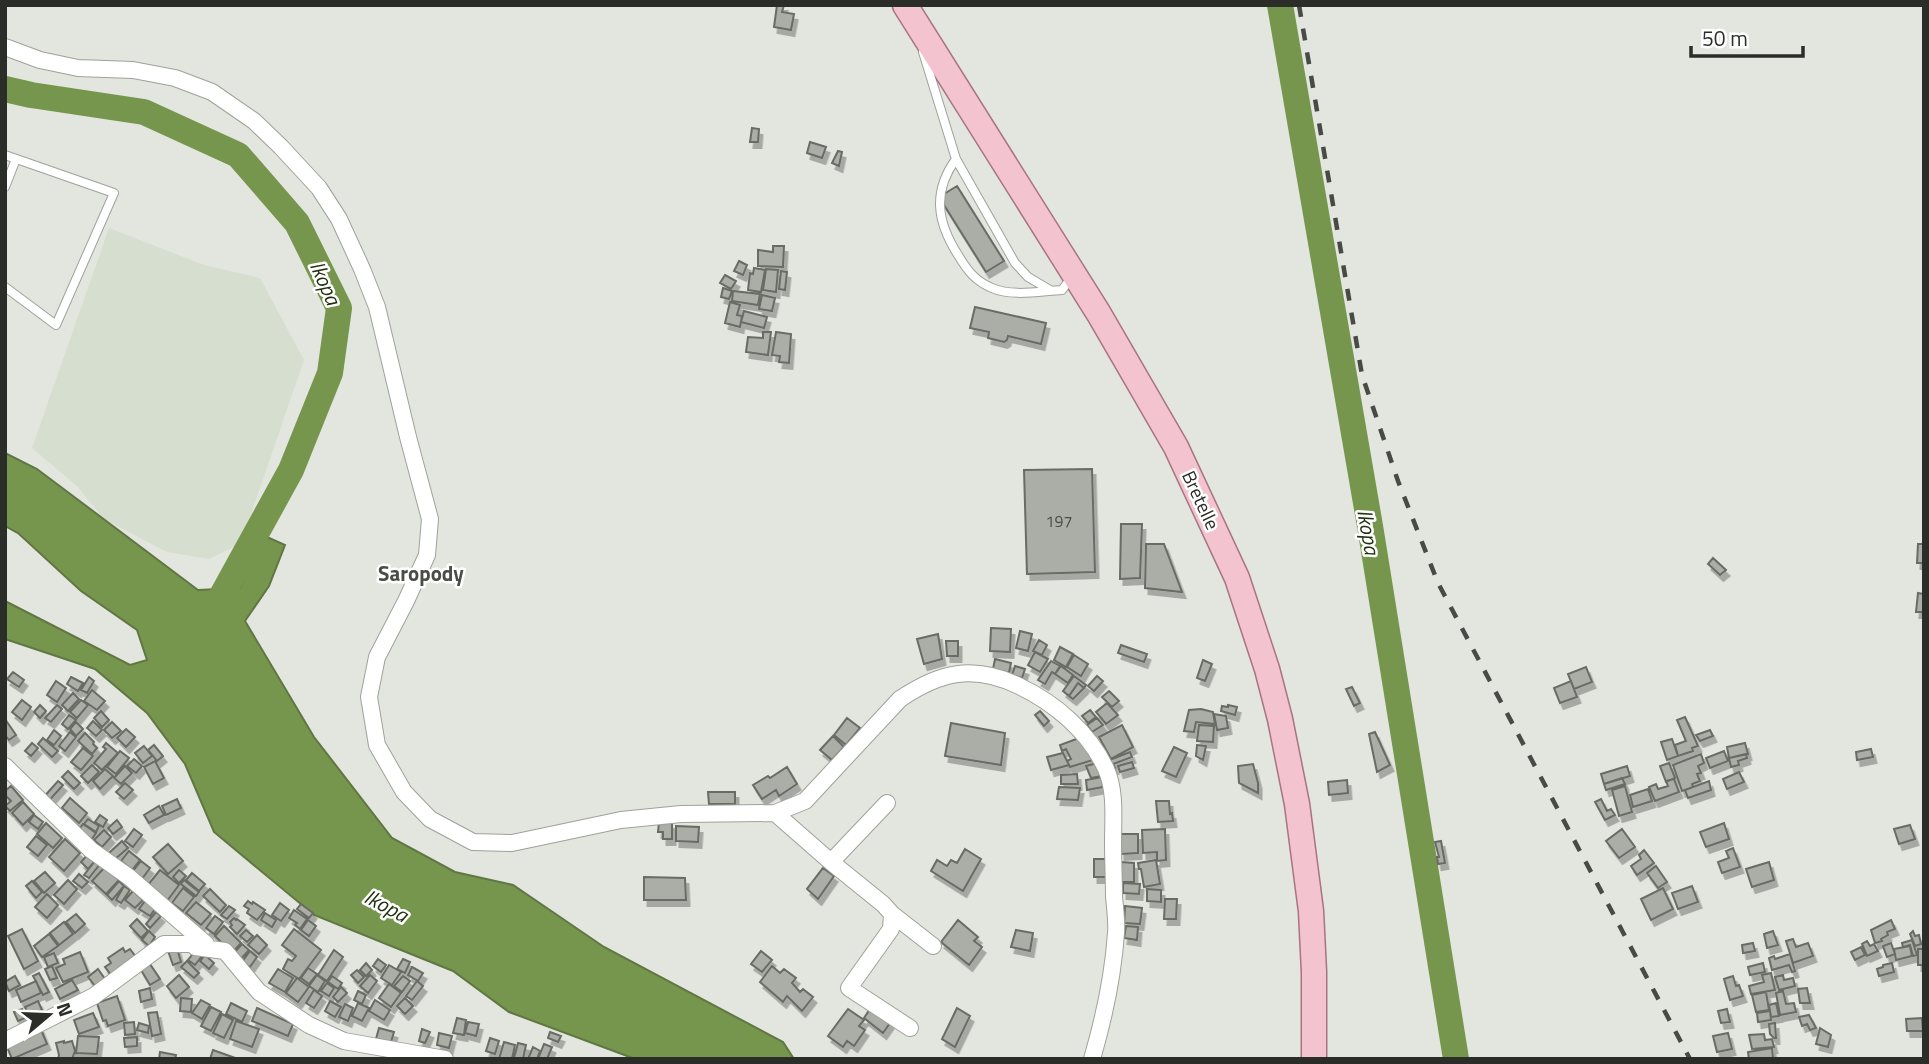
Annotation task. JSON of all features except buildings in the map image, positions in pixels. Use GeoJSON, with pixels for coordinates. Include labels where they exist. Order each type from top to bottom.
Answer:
{"type":"FeatureCollection","features":[{"type":"Feature","properties":{"kind":"main road","name":"Bretelle"},"geometry":{"type":"LineString","coordinates":[[908,10],[1099,314],[1176,447],[1237,578],[1264,659],[1290,766],[1306,869],[1313,944],[1314,1059]]}},
{"type":"Feature","properties":{"kind":"street"},"geometry":{"type":"LineString","coordinates":[[5,47],[40,60],[78,68],[133,70],[175,78],[212,92],[254,121],[281,147],[319,188],[340,219],[377,307],[430,519],[427,555],[377,657],[369,697],[377,745],[404,792],[430,819],[473,842],[512,843],[621,820],[681,814],[775,813],[805,801],[900,699],[934,679],[959,674],[984,674],[1011,682],[1037,695],[1068,718],[1094,747],[1107,772],[1112,797],[1116,930],[1105,1016],[1092,1059]]}},
{"type":"Feature","properties":{"kind":"street"},"geometry":{"type":"LineString","coordinates":[[5,766],[91,850],[130,877],[206,944],[164,944],[94,996],[5,1041]]}},
{"type":"Feature","properties":{"kind":"street"},"geometry":{"type":"LineString","coordinates":[[831,862],[887,803]]}},
{"type":"Feature","properties":{"kind":"street"},"geometry":{"type":"LineString","coordinates":[[775,813],[933,946]]}},
{"type":"Feature","properties":{"kind":"street"},"geometry":{"type":"LineString","coordinates":[[892,914],[891,929],[849,988],[910,1028]]}},
{"type":"Feature","properties":{"kind":"street"},"geometry":{"type":"LineString","coordinates":[[164,944],[225,951],[259,992],[309,1025],[344,1041],[445,1059]]}},
{"type":"Feature","properties":{"kind":"lane"},"geometry":{"type":"LineString","coordinates":[[908,10],[956,159],[1015,263],[1028,277],[1050,290]]}},
{"type":"Feature","properties":{"kind":"lane"},"geometry":{"type":"LineString","coordinates":[[5,155],[114,193],[55,325],[5,287]]}},
{"type":"Feature","properties":{"kind":"lane"},"geometry":{"type":"LineString","coordinates":[[5,187],[16,159]]}},
{"type":"Feature","properties":{"kind":"lane"},"geometry":{"type":"LineString","coordinates":[[956,159],[948,170],[939,213],[947,239],[968,272],[993,288],[1006,292],[1062,290],[1073,274]]}},
{"type":"Feature","properties":{"kind":"shaded area"},"geometry":{"type":"Polygon","coordinates":[[[109,228],[204,265],[260,278],[304,360],[241,543],[209,559],[167,552],[104,519],[77,486],[32,448],[109,228]]]}},
{"type":"Feature","properties":{"kind":"water"},"geometry":{"type":"Polygon","coordinates":[[[5,453],[37,469],[198,590],[240,588],[265,536],[285,545],[269,586],[245,621],[314,737],[392,838],[455,872],[513,885],[604,947],[783,1042],[794,1059],[635,1059],[509,1012],[453,971],[314,915],[214,832],[185,764],[147,713],[95,669],[5,639],[5,601],[130,665],[147,660],[137,630],[81,591],[18,533],[5,526],[5,453]]]}},
{"type":"Feature","properties":{"kind":"waterway","name":"Ikopa"},"geometry":{"type":"LineString","coordinates":[[1280,5],[1370,526],[1456,1059]]}},
{"type":"Feature","properties":{"kind":"waterway","name":"Ikopa"},"geometry":{"type":"LineString","coordinates":[[5,89],[144,112],[238,155],[297,223],[339,308],[330,373],[291,470],[209,619]]}},
{"type":"Feature","properties":{"kind":"railway"},"geometry":{"type":"LineString","coordinates":[[1299,5],[1362,375],[1398,481],[1438,583],[1690,1059]]}},
{"type":"Feature","properties":{"kind":"district","name":"Saropody"},"geometry":{"type":"Point","coordinates":[421,574]}}]}
